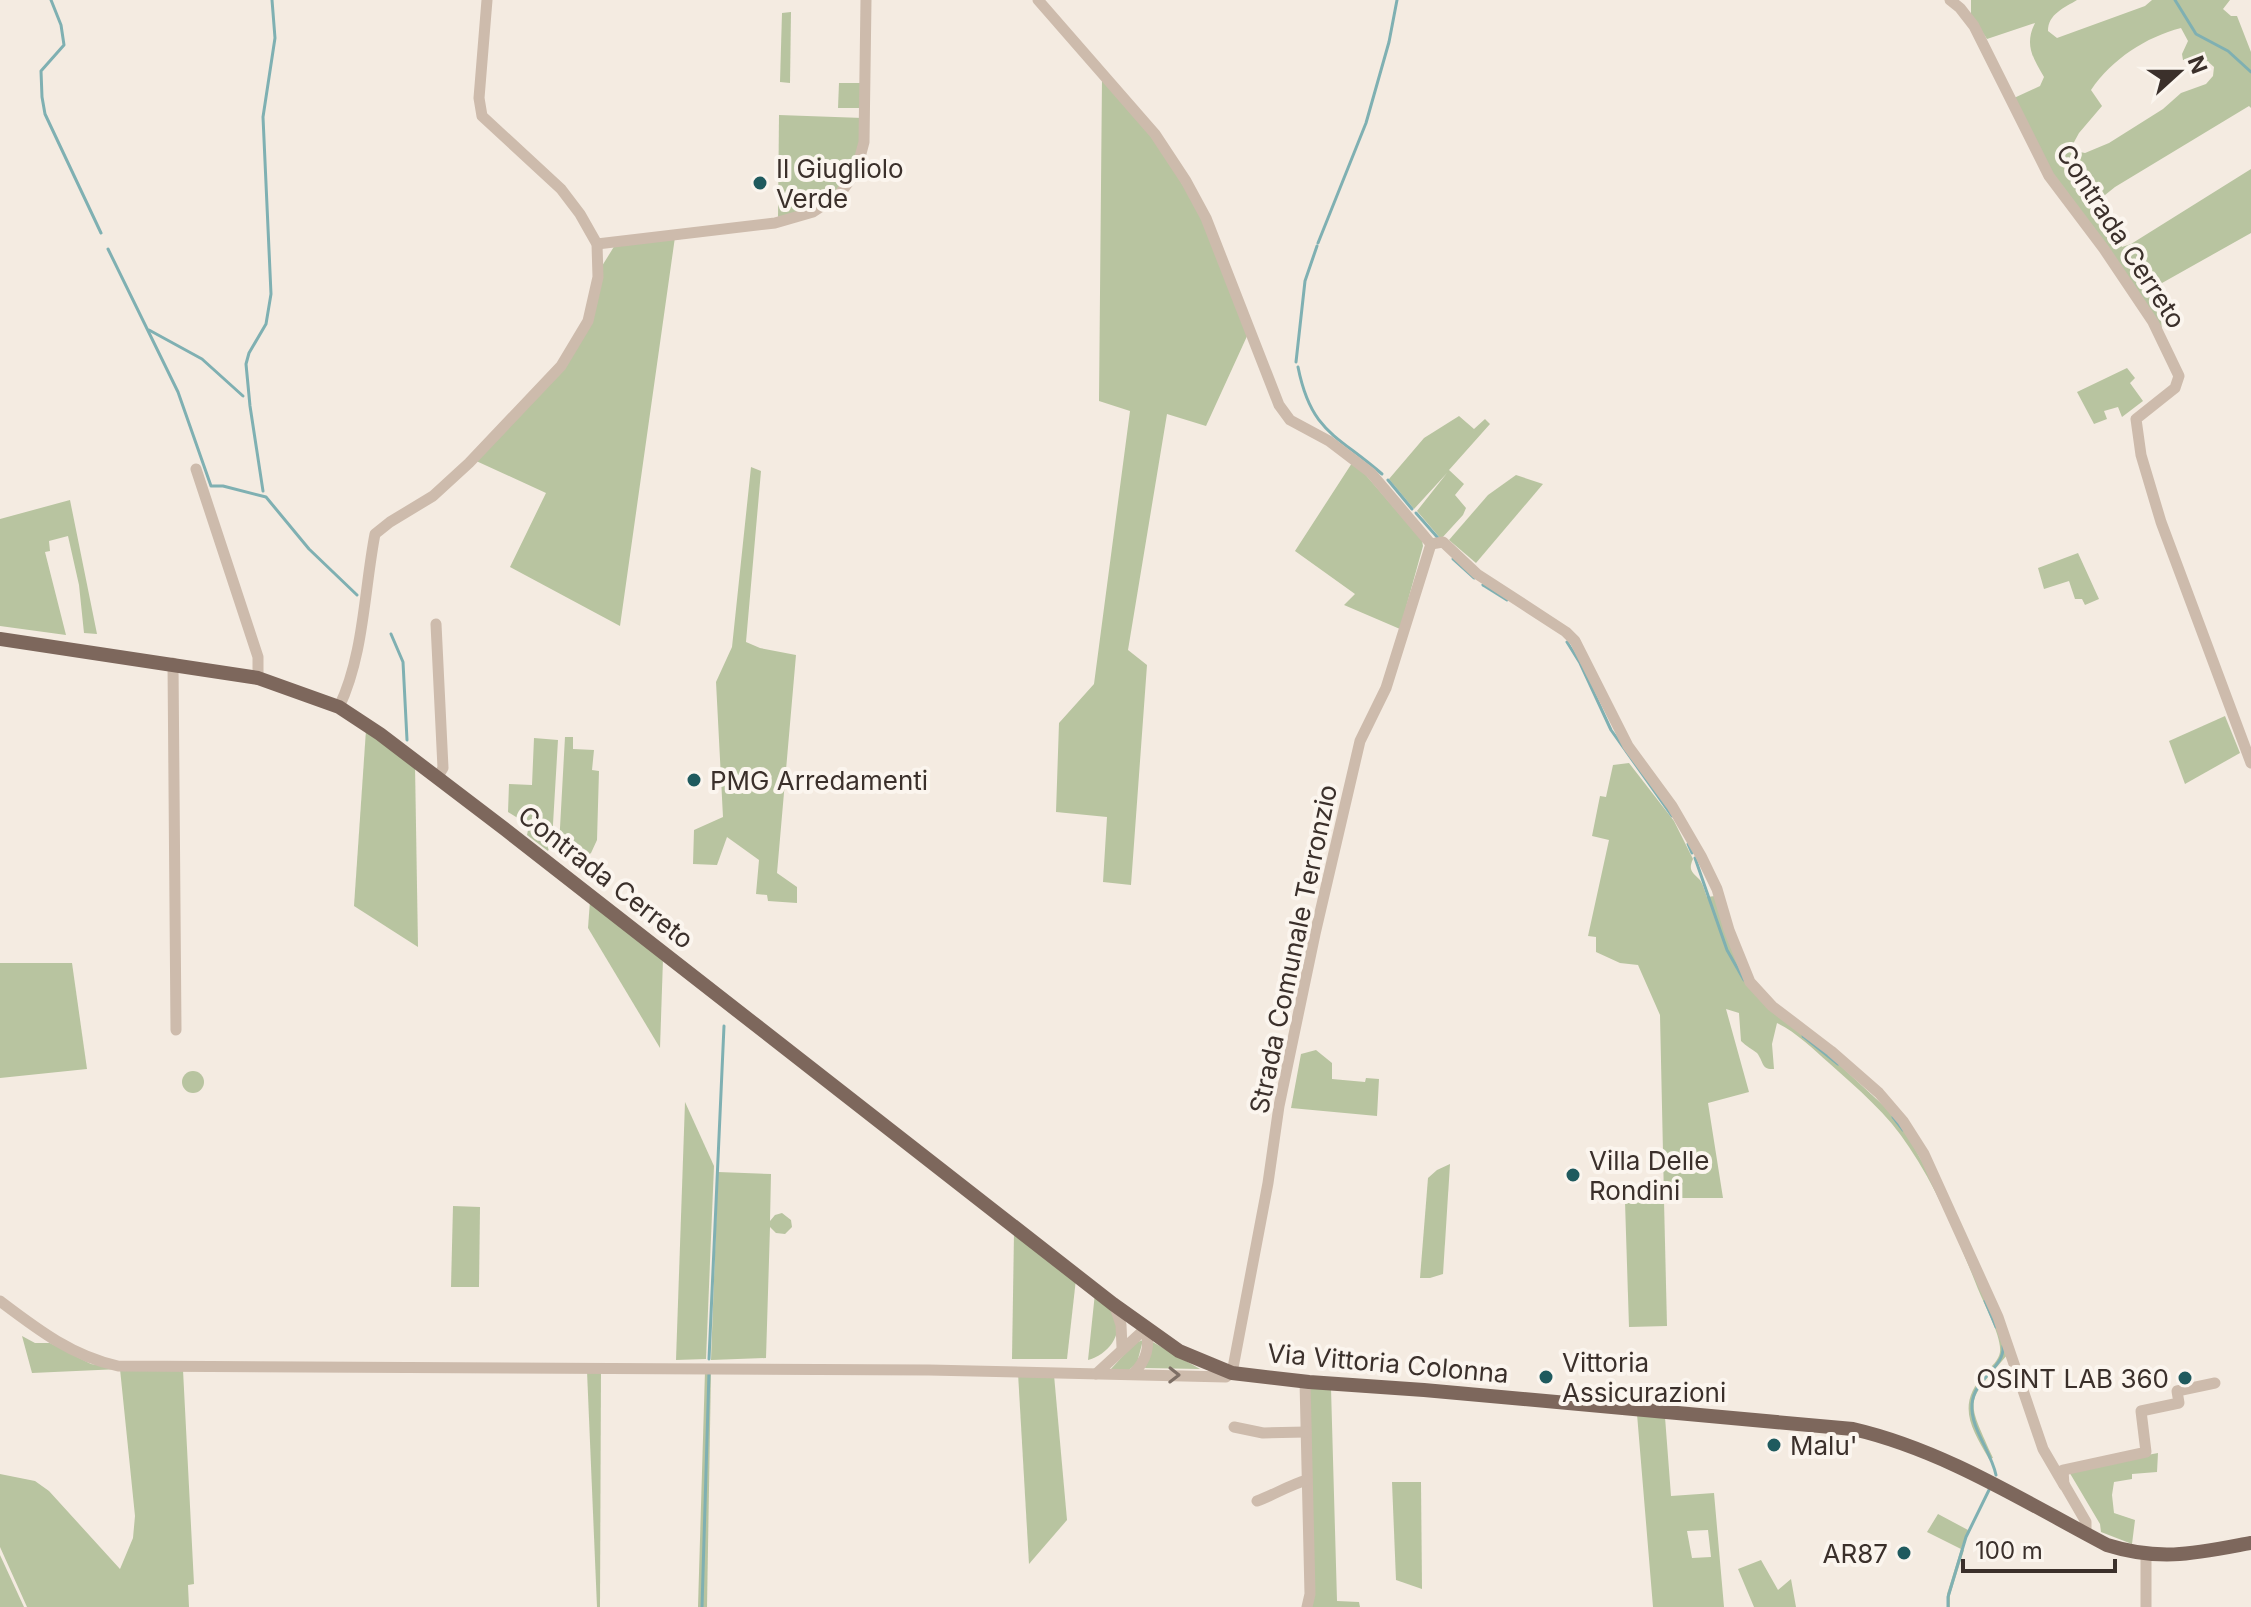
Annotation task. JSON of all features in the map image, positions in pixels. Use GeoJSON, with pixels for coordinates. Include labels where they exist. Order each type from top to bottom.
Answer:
{"type":"FeatureCollection","features":[{"type":"Feature","properties":{"kind":"main road","name":"Contrada Cerreto"},"geometry":{"type":"LineString","coordinates":[[0,639],[258,678],[339,707],[380,734],[1113,1304]]}},
{"type":"Feature","properties":{"kind":"main road","name":"Via Vittoria Colonna"},"geometry":{"type":"LineString","coordinates":[[1113,1304],[1179,1351],[1232,1373],[1853,1429],[1890,1438],[1935,1456],[2107,1545],[2146,1556],[2178,1556],[2251,1543]]}},
{"type":"Feature","properties":{"kind":"street"},"geometry":{"type":"LineString","coordinates":[[339,707],[349,686],[355,660],[375,534],[433,496],[469,463],[561,366],[588,321],[598,277],[597,244],[580,214],[561,189],[482,116],[479,98],[487,0]]}},
{"type":"Feature","properties":{"kind":"street"},"geometry":{"type":"LineString","coordinates":[[597,244],[795,219],[820,209],[839,195],[856,172],[864,142],[866,0]]}},
{"type":"Feature","properties":{"kind":"street"},"geometry":{"type":"LineString","coordinates":[[1038,0],[1155,134],[1186,181],[1206,218],[1279,405],[1290,420],[1329,441],[1371,473],[1431,544],[1443,542],[1477,574],[1575,641],[1628,746],[1672,806],[1701,856],[1717,889],[1729,930],[1750,982],[1772,1006],[1879,1093],[1903,1121],[1924,1154],[1998,1317],[2043,1449],[2086,1522],[2086,1534]]}},
{"type":"Feature","properties":{"kind":"street","name":"Contrada Cerreto"},"geometry":{"type":"LineString","coordinates":[[1950,0],[1974,26],[2049,176],[2104,249],[2153,322],[2179,376],[2175,388],[2136,419],[2141,455],[2161,522],[2251,763]]}},
{"type":"Feature","properties":{"kind":"street"},"geometry":{"type":"LineString","coordinates":[[196,469],[258,657],[258,678]]}},
{"type":"Feature","properties":{"kind":"street","name":"Strada Comunale Terronzio"},"geometry":{"type":"LineString","coordinates":[[1232,1373],[1268,1183],[1279,1106],[1360,741],[1386,688],[1431,544]]}},
{"type":"Feature","properties":{"kind":"street"},"geometry":{"type":"LineString","coordinates":[[436,624],[443,768],[437,778]]}},
{"type":"Feature","properties":{"kind":"street"},"geometry":{"type":"LineString","coordinates":[[173,663],[176,1030]]}},
{"type":"Feature","properties":{"kind":"street"},"geometry":{"type":"LineString","coordinates":[[0,1301],[62,1345],[93,1361],[118,1366],[519,1366],[1226,1377],[1232,1373]]}},
{"type":"Feature","properties":{"kind":"street"},"geometry":{"type":"LineString","coordinates":[[1113,1304],[1120,1321],[1122,1347]]}},
{"type":"Feature","properties":{"kind":"street"},"geometry":{"type":"LineString","coordinates":[[1133,1374],[1148,1349],[1146,1328]]}},
{"type":"Feature","properties":{"kind":"street"},"geometry":{"type":"LineString","coordinates":[[1096,1374],[1146,1328]]}},
{"type":"Feature","properties":{"kind":"street"},"geometry":{"type":"LineString","coordinates":[[1305,1381],[1310,1594],[1307,1607]]}},
{"type":"Feature","properties":{"kind":"street"},"geometry":{"type":"LineString","coordinates":[[2064,1485],[2063,1470],[2146,1452],[2141,1411],[2179,1403],[2177,1391],[2215,1383]]}},
{"type":"Feature","properties":{"kind":"street"},"geometry":{"type":"LineString","coordinates":[[1234,1427],[1263,1433],[1306,1432]]}},
{"type":"Feature","properties":{"kind":"street"},"geometry":{"type":"LineString","coordinates":[[1257,1501],[1283,1487],[1307,1480]]}},
{"type":"Feature","properties":{"kind":"street"},"geometry":{"type":"LineString","coordinates":[[2146,1556],[2146,1607]]}},
{"type":"Feature","properties":{"kind":"green space"},"geometry":{"type":"Polygon","coordinates":[[[1971,0],[2077,0],[2051,20],[2048,31],[2057,38],[2145,6],[2152,0],[2230,0],[2223,9],[2231,16],[2237,16],[2251,52],[2251,108],[2249,106],[2115,187],[2100,199],[2096,208],[2122,247],[2251,169],[2251,233],[2146,292],[2160,313],[2162,329],[2053,176],[2014,98],[2040,86],[2044,77],[2030,45],[2035,23],[1987,39],[1971,15],[1971,0]],[[2181,28],[2168,32],[2143,43],[2109,68],[2091,90],[2102,106],[2079,133],[2073,144],[2075,151],[2085,153],[2109,143],[2163,109],[2181,93],[2206,84],[2213,76],[2214,67],[2205,59],[2183,60],[2182,54],[2188,41],[2181,28]]]}},
{"type":"Feature","properties":{"kind":"green space"},"geometry":{"type":"Polygon","coordinates":[[[791,12],[790,83],[780,82],[782,13],[791,12]]]}},
{"type":"Feature","properties":{"kind":"green space"},"geometry":{"type":"Polygon","coordinates":[[[1102,78],[1159,146],[1201,215],[1248,334],[1206,426],[1167,414],[1128,650],[1147,665],[1131,885],[1103,882],[1107,817],[1056,812],[1059,723],[1094,684],[1130,411],[1099,401],[1102,78]]]}},
{"type":"Feature","properties":{"kind":"green space"},"geometry":{"type":"Polygon","coordinates":[[[839,83],[860,83],[860,108],[838,108],[839,83]]]}},
{"type":"Feature","properties":{"kind":"green space"},"geometry":{"type":"Polygon","coordinates":[[[779,115],[863,118],[855,157],[840,185],[815,204],[778,217],[779,115]]]}},
{"type":"Feature","properties":{"kind":"green space"},"geometry":{"type":"Polygon","coordinates":[[[675,237],[620,626],[510,567],[546,493],[474,460],[575,351],[602,266],[615,245],[675,237]]]}},
{"type":"Feature","properties":{"kind":"green space"},"geometry":{"type":"Polygon","coordinates":[[[2127,368],[2135,378],[2130,383],[2143,401],[2122,417],[2118,407],[2104,411],[2107,419],[2094,424],[2077,392],[2127,368]]]}},
{"type":"Feature","properties":{"kind":"green space"},"geometry":{"type":"Polygon","coordinates":[[[1459,416],[1474,429],[1485,419],[1490,424],[1449,470],[1464,484],[1455,495],[1466,508],[1441,539],[1417,511],[1447,473],[1414,509],[1389,479],[1424,438],[1459,416]]]}},
{"type":"Feature","properties":{"kind":"green space"},"geometry":{"type":"Polygon","coordinates":[[[1352,463],[1422,540],[1423,546],[1400,629],[1344,605],[1355,594],[1295,551],[1352,463]]]}},
{"type":"Feature","properties":{"kind":"green space"},"geometry":{"type":"Polygon","coordinates":[[[751,467],[761,471],[746,642],[796,655],[777,873],[797,887],[797,903],[768,901],[767,895],[756,894],[759,860],[727,837],[717,865],[693,864],[694,830],[723,817],[716,682],[732,647],[751,467]]]}},
{"type":"Feature","properties":{"kind":"green space"},"geometry":{"type":"Polygon","coordinates":[[[1516,475],[1543,484],[1476,563],[1449,540],[1488,495],[1516,475]]]}},
{"type":"Feature","properties":{"kind":"green space"},"geometry":{"type":"Polygon","coordinates":[[[70,500],[97,634],[84,633],[79,585],[68,536],[49,541],[50,551],[45,552],[66,635],[0,626],[0,519],[70,500]]]}},
{"type":"Feature","properties":{"kind":"green space"},"geometry":{"type":"Polygon","coordinates":[[[2078,553],[2099,599],[2085,605],[2082,599],[2075,599],[2069,581],[2044,589],[2038,568],[2078,553]]]}},
{"type":"Feature","properties":{"kind":"green space"},"geometry":{"type":"Polygon","coordinates":[[[2225,716],[2240,753],[2185,784],[2169,741],[2225,716]]]}},
{"type":"Feature","properties":{"kind":"green space"},"geometry":{"type":"Polygon","coordinates":[[[366,730],[415,765],[418,947],[354,906],[366,730]]]}},
{"type":"Feature","properties":{"kind":"green space"},"geometry":{"type":"Polygon","coordinates":[[[565,737],[573,737],[573,749],[594,750],[592,770],[599,771],[597,840],[591,853],[576,864],[560,851],[562,848],[559,846],[565,737]]]}},
{"type":"Feature","properties":{"kind":"green space"},"geometry":{"type":"Polygon","coordinates":[[[534,738],[558,740],[552,841],[548,851],[527,835],[529,825],[508,812],[509,784],[532,785],[534,738]]]}},
{"type":"Feature","properties":{"kind":"green space"},"geometry":{"type":"Polygon","coordinates":[[[1629,763],[1674,821],[1693,859],[1692,871],[1707,897],[1715,896],[1749,981],[1899,1120],[1945,1203],[2008,1354],[1983,1383],[1974,1402],[1974,1412],[1993,1458],[1989,1459],[1976,1436],[1969,1405],[1977,1384],[1998,1358],[2000,1346],[1992,1320],[1947,1216],[1920,1163],[1892,1124],[1862,1092],[1798,1036],[1777,1023],[1772,1044],[1774,1069],[1767,1068],[1757,1053],[1741,1041],[1739,1013],[1726,1009],[1749,1092],[1708,1103],[1723,1198],[1664,1198],[1660,1015],[1638,965],[1620,963],[1596,952],[1596,937],[1588,936],[1609,840],[1592,836],[1600,796],[1606,797],[1613,765],[1629,763]]]}},
{"type":"Feature","properties":{"kind":"green space"},"geometry":{"type":"Polygon","coordinates":[[[590,901],[663,959],[660,1048],[588,928],[590,901]]]}},
{"type":"Feature","properties":{"kind":"green space"},"geometry":{"type":"Polygon","coordinates":[[[0,963],[72,963],[87,1069],[0,1078],[0,963]]]}},
{"type":"Feature","properties":{"kind":"green space"},"geometry":{"type":"Polygon","coordinates":[[[1316,1050],[1332,1063],[1332,1079],[1365,1082],[1366,1078],[1379,1079],[1377,1116],[1291,1108],[1301,1054],[1316,1050]]]}},
{"type":"Feature","properties":{"kind":"green space"},"geometry":{"type":"Polygon","coordinates":[[[193,1071],[201,1074],[204,1082],[201,1090],[193,1093],[185,1090],[182,1082],[185,1074],[193,1071]]]}},
{"type":"Feature","properties":{"kind":"green space"},"geometry":{"type":"Polygon","coordinates":[[[685,1102],[714,1166],[706,1359],[676,1360],[685,1102]]]}},
{"type":"Feature","properties":{"kind":"green space"},"geometry":{"type":"Polygon","coordinates":[[[1450,1164],[1443,1274],[1420,1278],[1428,1178],[1450,1164]]]}},
{"type":"Feature","properties":{"kind":"green space"},"geometry":{"type":"Polygon","coordinates":[[[718,1172],[771,1174],[770,1221],[782,1213],[791,1220],[792,1227],[785,1234],[776,1233],[770,1227],[766,1358],[711,1360],[718,1172]]]}},
{"type":"Feature","properties":{"kind":"green space"},"geometry":{"type":"Polygon","coordinates":[[[1664,1201],[1667,1326],[1629,1327],[1625,1202],[1664,1201]]]}},
{"type":"Feature","properties":{"kind":"green space"},"geometry":{"type":"Polygon","coordinates":[[[453,1206],[480,1207],[479,1287],[451,1287],[453,1206]]]}},
{"type":"Feature","properties":{"kind":"green space"},"geometry":{"type":"Polygon","coordinates":[[[1014,1233],[1076,1279],[1067,1359],[1012,1359],[1014,1233]]]}},
{"type":"Feature","properties":{"kind":"green space"},"geometry":{"type":"Polygon","coordinates":[[[1095,1293],[1112,1311],[1117,1329],[1107,1349],[1088,1360],[1095,1293]]]}},
{"type":"Feature","properties":{"kind":"green space"},"geometry":{"type":"Polygon","coordinates":[[[22,1336],[35,1343],[50,1343],[91,1364],[120,1369],[32,1373],[22,1336]]]}},
{"type":"Feature","properties":{"kind":"green space"},"geometry":{"type":"Polygon","coordinates":[[[1143,1340],[1137,1363],[1129,1370],[1110,1370],[1135,1343],[1143,1340]]]}},
{"type":"Feature","properties":{"kind":"green space"},"geometry":{"type":"Polygon","coordinates":[[[1151,1341],[1200,1369],[1145,1368],[1151,1341]]]}},
{"type":"Feature","properties":{"kind":"green space"},"geometry":{"type":"Polygon","coordinates":[[[120,1369],[183,1370],[194,1584],[188,1585],[189,1607],[27,1607],[0,1547],[0,1474],[35,1481],[49,1491],[120,1569],[133,1538],[135,1516],[120,1369]]]}},
{"type":"Feature","properties":{"kind":"green space"},"geometry":{"type":"Polygon","coordinates":[[[587,1371],[601,1371],[600,1607],[597,1607],[587,1371]]]}},
{"type":"Feature","properties":{"kind":"green space"},"geometry":{"type":"Polygon","coordinates":[[[705,1371],[711,1371],[707,1607],[698,1607],[705,1371]]]}},
{"type":"Feature","properties":{"kind":"green space"},"geometry":{"type":"Polygon","coordinates":[[[1018,1373],[1054,1375],[1067,1520],[1029,1564],[1018,1373]]]}},
{"type":"Feature","properties":{"kind":"green space"},"geometry":{"type":"Polygon","coordinates":[[[1308,1386],[1331,1388],[1337,1601],[1359,1602],[1360,1607],[1312,1607],[1308,1386]]]}},
{"type":"Feature","properties":{"kind":"green space"},"geometry":{"type":"Polygon","coordinates":[[[1637,1414],[1665,1417],[1671,1496],[1714,1493],[1724,1607],[1653,1607],[1637,1414]],[[1708,1530],[1687,1531],[1692,1558],[1711,1557],[1708,1530]]]}},
{"type":"Feature","properties":{"kind":"green space"},"geometry":{"type":"Polygon","coordinates":[[[2158,1453],[2157,1472],[2132,1474],[2132,1479],[2114,1482],[2114,1513],[2135,1520],[2132,1544],[2101,1532],[2100,1524],[2068,1470],[2158,1453]]]}},
{"type":"Feature","properties":{"kind":"green space"},"geometry":{"type":"Polygon","coordinates":[[[1392,1482],[1421,1482],[1422,1589],[1396,1580],[1392,1482]]]}},
{"type":"Feature","properties":{"kind":"green space"},"geometry":{"type":"Polygon","coordinates":[[[1938,1514],[1968,1530],[1961,1549],[1927,1532],[1938,1514]]]}},
{"type":"Feature","properties":{"kind":"green space"},"geometry":{"type":"Polygon","coordinates":[[[1961,1549],[1964,1550],[1950,1595],[1950,1607],[1947,1607],[1947,1594],[1961,1549]]]}},
{"type":"Feature","properties":{"kind":"green space"},"geometry":{"type":"Polygon","coordinates":[[[0,1555],[24,1607],[0,1607],[0,1555]]]}},
{"type":"Feature","properties":{"kind":"green space"},"geometry":{"type":"Polygon","coordinates":[[[1761,1560],[1778,1590],[1791,1579],[1796,1607],[1754,1607],[1738,1569],[1761,1560]]]}},
{"type":"Feature","properties":{"kind":"waterway"},"geometry":{"type":"LineString","coordinates":[[51,0],[61,25],[64,45],[41,71],[45,114],[101,233]]}},
{"type":"Feature","properties":{"kind":"waterway"},"geometry":{"type":"LineString","coordinates":[[263,491],[246,364],[266,324],[271,294],[263,117],[275,38],[272,0]]}},
{"type":"Feature","properties":{"kind":"waterway"},"geometry":{"type":"LineString","coordinates":[[1318,243],[1366,123],[1389,42],[1397,0]]}},
{"type":"Feature","properties":{"kind":"waterway"},"geometry":{"type":"LineString","coordinates":[[2175,0],[2196,34],[2228,51],[2251,72]]}},
{"type":"Feature","properties":{"kind":"waterway"},"geometry":{"type":"LineString","coordinates":[[1296,362],[1305,281],[1317,246]]}},
{"type":"Feature","properties":{"kind":"waterway"},"geometry":{"type":"LineString","coordinates":[[108,249],[178,392],[211,486],[266,497],[309,549],[357,595]]}},
{"type":"Feature","properties":{"kind":"waterway"},"geometry":{"type":"LineString","coordinates":[[149,330],[202,359],[243,396]]}},
{"type":"Feature","properties":{"kind":"waterway"},"geometry":{"type":"LineString","coordinates":[[1298,367],[1303,389],[1318,419],[1382,474]]}},
{"type":"Feature","properties":{"kind":"waterway"},"geometry":{"type":"LineString","coordinates":[[1388,480],[1412,509]]}},
{"type":"Feature","properties":{"kind":"waterway"},"geometry":{"type":"LineString","coordinates":[[1416,513],[1438,538]]}},
{"type":"Feature","properties":{"kind":"waterway"},"geometry":{"type":"LineString","coordinates":[[1453,559],[1474,578]]}},
{"type":"Feature","properties":{"kind":"waterway"},"geometry":{"type":"LineString","coordinates":[[1483,585],[1507,600]]}},
{"type":"Feature","properties":{"kind":"waterway"},"geometry":{"type":"LineString","coordinates":[[391,634],[403,662],[407,740]]}},
{"type":"Feature","properties":{"kind":"waterway"},"geometry":{"type":"LineString","coordinates":[[1567,642],[1611,730],[1672,816]]}},
{"type":"Feature","properties":{"kind":"waterway"},"geometry":{"type":"LineString","coordinates":[[1688,844],[1692,853]]}},
{"type":"Feature","properties":{"kind":"waterway"},"geometry":{"type":"LineString","coordinates":[[1695,858],[1727,950],[1744,980]]}},
{"type":"Feature","properties":{"kind":"waterway"},"geometry":{"type":"LineString","coordinates":[[709,1359],[724,1026]]}},
{"type":"Feature","properties":{"kind":"waterway"},"geometry":{"type":"LineString","coordinates":[[1803,1036],[1838,1064]]}},
{"type":"Feature","properties":{"kind":"waterway"},"geometry":{"type":"LineString","coordinates":[[1893,1117],[1903,1130]]}},
{"type":"Feature","properties":{"kind":"waterway"},"geometry":{"type":"LineString","coordinates":[[1985,1301],[1996,1327]]}},
{"type":"Feature","properties":{"kind":"waterway"},"geometry":{"type":"LineString","coordinates":[[1996,1475],[1977,1431],[1972,1404],[1978,1387],[1999,1361],[2003,1346]]}},
{"type":"Feature","properties":{"kind":"waterway"},"geometry":{"type":"LineString","coordinates":[[702,1607],[709,1372]]}},
{"type":"Feature","properties":{"kind":"waterway"},"geometry":{"type":"LineString","coordinates":[[1948,1607],[1948,1597],[1966,1537],[1989,1490]]}},
{"type":"Feature","properties":{"kind":"place","name":"Il Giugliolo Verde"},"geometry":{"type":"Point","coordinates":[760,183]}},
{"type":"Feature","properties":{"kind":"place","name":"PMG Arredamenti"},"geometry":{"type":"Point","coordinates":[694,780]}},
{"type":"Feature","properties":{"kind":"place","name":"Villa Delle Rondini"},"geometry":{"type":"Point","coordinates":[1573,1175]}},
{"type":"Feature","properties":{"kind":"place","name":"Vittoria Assicurazioni"},"geometry":{"type":"Point","coordinates":[1546,1377]}},
{"type":"Feature","properties":{"kind":"place","name":"OSINT LAB 360"},"geometry":{"type":"Point","coordinates":[2185,1378]}},
{"type":"Feature","properties":{"kind":"place","name":"Malu'"},"geometry":{"type":"Point","coordinates":[1774,1445]}},
{"type":"Feature","properties":{"kind":"place","name":"AR87"},"geometry":{"type":"Point","coordinates":[1904,1553]}}]}
